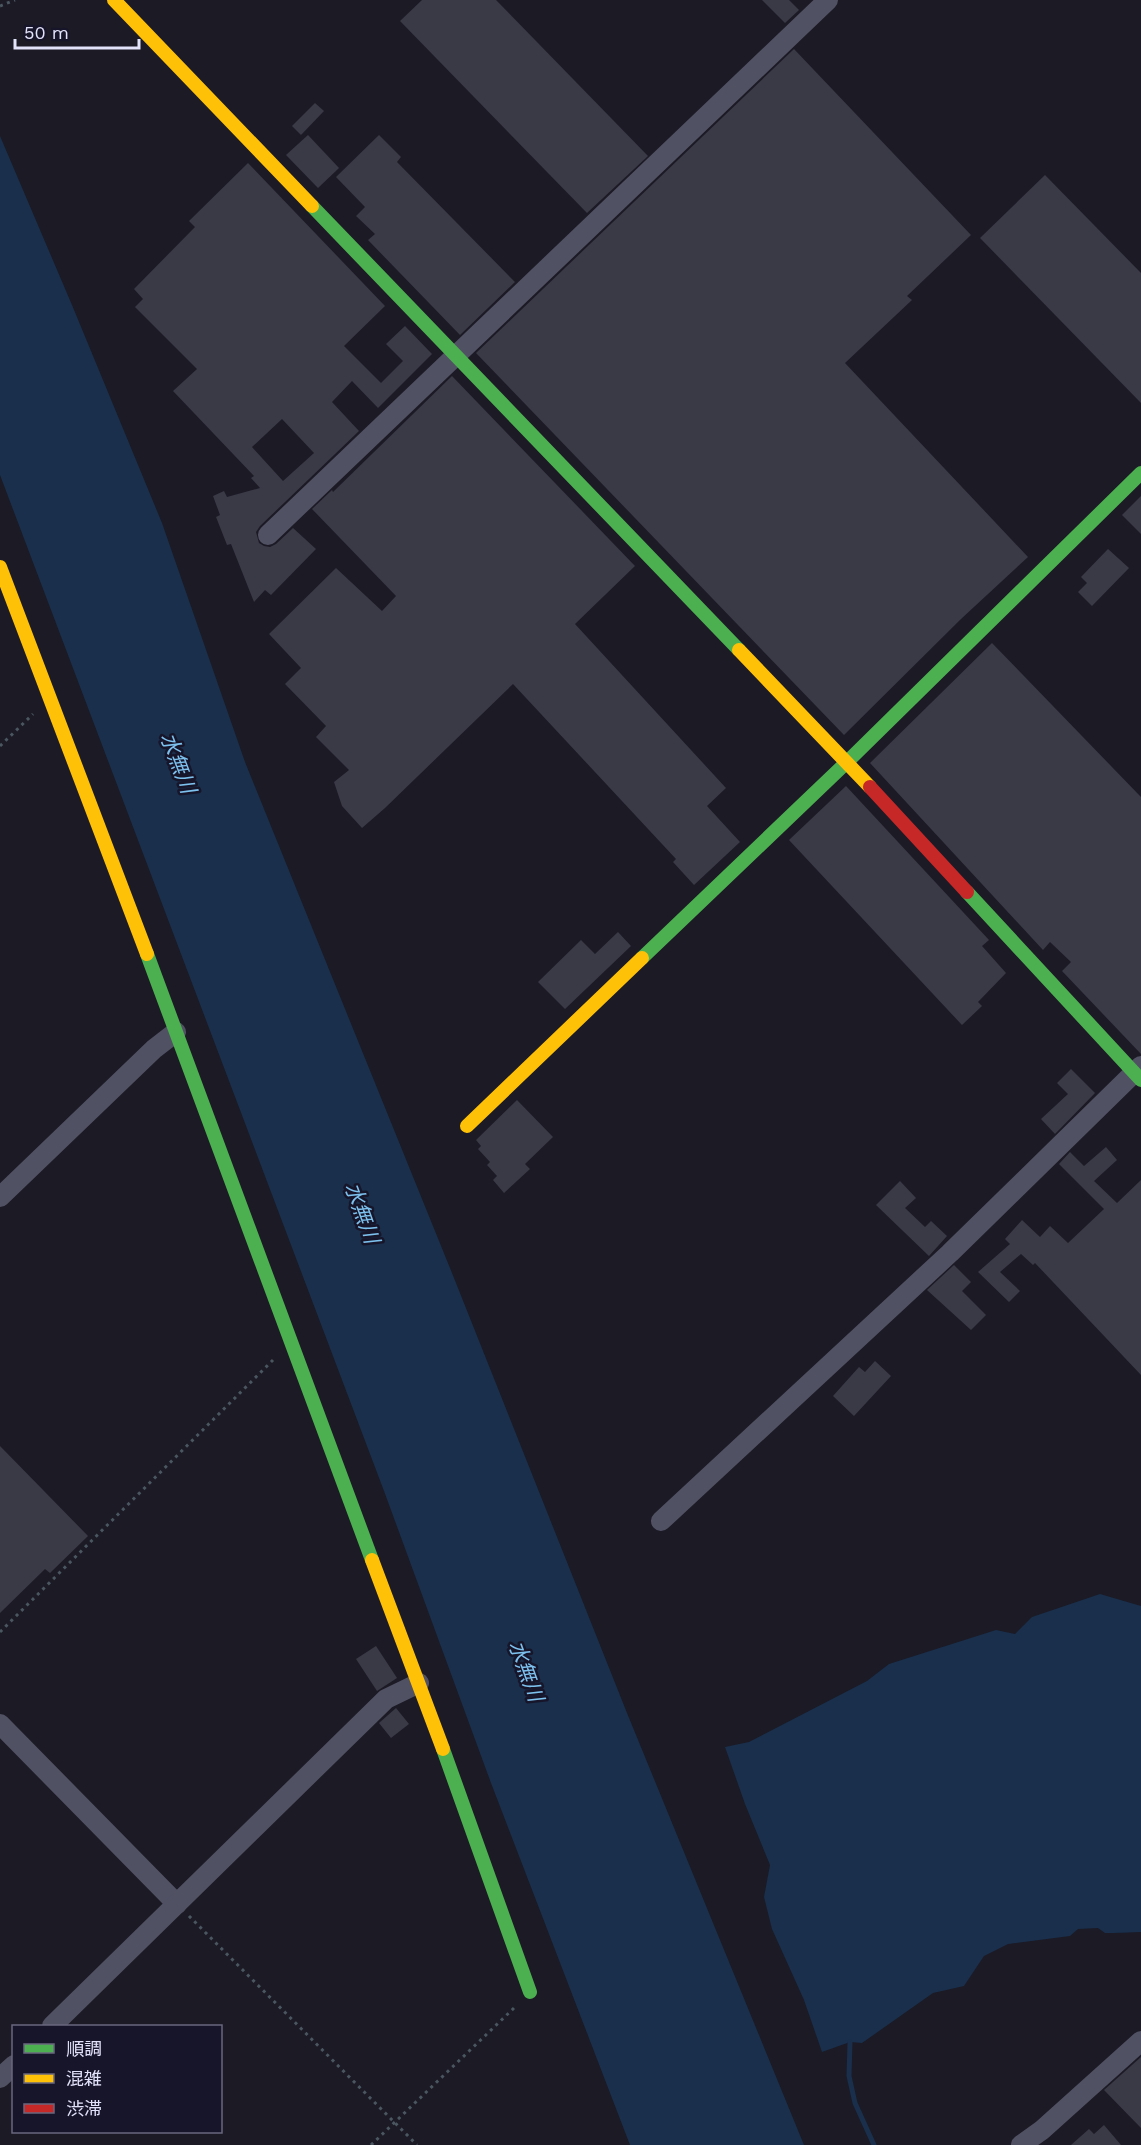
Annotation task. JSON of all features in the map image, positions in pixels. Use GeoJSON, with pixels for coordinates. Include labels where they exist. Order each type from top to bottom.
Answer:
{"type":"FeatureCollection","features":[{"type":"Feature","properties":{"kind":"street"},"geometry":{"type":"LineString","coordinates":[[114,0],[847,762],[1139,1073],[950,1253],[661,1521]]}},
{"type":"Feature","properties":{"kind":"street"},"geometry":{"type":"LineString","coordinates":[[268,535],[828,0]]}},
{"type":"Feature","properties":{"kind":"street"},"geometry":{"type":"LineString","coordinates":[[467,1126],[847,762],[1141,473]]}},
{"type":"Feature","properties":{"kind":"street"},"geometry":{"type":"LineString","coordinates":[[0,567],[419,1683],[530,1992]]}},
{"type":"Feature","properties":{"kind":"street"},"geometry":{"type":"LineString","coordinates":[[0,1197],[154,1049],[176,1032]]}},
{"type":"Feature","properties":{"kind":"street"},"geometry":{"type":"LineString","coordinates":[[53,2025],[386,1699],[419,1683]]}},
{"type":"Feature","properties":{"kind":"street"},"geometry":{"type":"LineString","coordinates":[[0,1724],[177,1904]]}},
{"type":"Feature","properties":{"kind":"street"},"geometry":{"type":"LineString","coordinates":[[1021,2145],[1042,2130],[1141,2041]]}},
{"type":"Feature","properties":{"kind":"street"},"geometry":{"type":"LineString","coordinates":[[0,2078],[12,2067]]}},
{"type":"Feature","properties":{"kind":"path"},"geometry":{"type":"LineString","coordinates":[[0,6],[13,1]]}},
{"type":"Feature","properties":{"kind":"path"},"geometry":{"type":"LineString","coordinates":[[0,746],[50,698]]}},
{"type":"Feature","properties":{"kind":"path"},"geometry":{"type":"LineString","coordinates":[[0,1632],[290,1343]]}},
{"type":"Feature","properties":{"kind":"path"},"geometry":{"type":"LineString","coordinates":[[177,1904],[417,2145]]}},
{"type":"Feature","properties":{"kind":"path"},"geometry":{"type":"LineString","coordinates":[[371,2145],[530,1992]]}},
{"type":"Feature","properties":{"kind":"water","name":"水無川"},"geometry":{"type":"Polygon","coordinates":[[[0,136],[162,523],[245,762],[627,1713],[804,2145],[630,2145],[491,1783],[384,1491],[0,475],[0,136]]]}},
{"type":"Feature","properties":{"kind":"water"},"geometry":{"type":"Polygon","coordinates":[[[1100,1594],[1141,1606],[1141,1932],[1105,1933],[1098,1928],[1078,1929],[1070,1936],[1008,1944],[984,1956],[964,1986],[933,1993],[862,2043],[850,2042],[822,2052],[804,2000],[772,1929],[764,1897],[770,1865],[725,1747],[749,1742],[867,1681],[889,1664],[996,1630],[1015,1634],[1032,1617],[1100,1594]]]}},
{"type":"Feature","properties":{"kind":"building"},"geometry":{"type":"Polygon","coordinates":[[[422,0],[496,0],[648,156],[587,213],[400,21],[422,0]]]}},
{"type":"Feature","properties":{"kind":"building"},"geometry":{"type":"Polygon","coordinates":[[[762,0],[789,0],[799,10],[785,23],[762,0]]]}},
{"type":"Feature","properties":{"kind":"building"},"geometry":{"type":"Polygon","coordinates":[[[794,49],[971,235],[907,296],[912,300],[845,363],[1028,557],[961,619],[844,735],[476,353],[794,49]]]}},
{"type":"Feature","properties":{"kind":"building"},"geometry":{"type":"Polygon","coordinates":[[[315,103],[324,111],[301,135],[292,126],[315,103]]]}},
{"type":"Feature","properties":{"kind":"building"},"geometry":{"type":"Polygon","coordinates":[[[308,135],[339,168],[318,188],[286,155],[308,135]]]}},
{"type":"Feature","properties":{"kind":"building"},"geometry":{"type":"Polygon","coordinates":[[[379,135],[401,157],[397,162],[515,282],[460,335],[368,240],[375,234],[356,216],[365,207],[336,177],[379,135]]]}},
{"type":"Feature","properties":{"kind":"building"},"geometry":{"type":"Polygon","coordinates":[[[248,163],[385,306],[344,346],[381,383],[403,361],[386,344],[405,326],[432,354],[378,408],[352,381],[332,402],[359,431],[256,532],[259,543],[270,547],[293,528],[316,549],[271,595],[265,590],[254,602],[231,544],[227,545],[216,517],[220,515],[213,496],[224,491],[227,497],[260,488],[251,478],[254,476],[173,391],[197,369],[135,307],[143,299],[134,289],[195,227],[189,221],[248,163]],[[282,419],[252,447],[283,481],[314,453],[282,419]]]}},
{"type":"Feature","properties":{"kind":"building"},"geometry":{"type":"Polygon","coordinates":[[[1045,175],[1141,273],[1141,403],[980,238],[1045,175]]]}},
{"type":"Feature","properties":{"kind":"building"},"geometry":{"type":"Polygon","coordinates":[[[452,376],[635,566],[575,624],[726,788],[707,806],[740,842],[694,885],[673,862],[676,859],[513,684],[362,828],[342,806],[334,782],[349,770],[316,737],[326,726],[285,684],[301,668],[269,634],[336,568],[382,611],[396,596],[312,509],[332,490],[333,492],[452,376]]]}},
{"type":"Feature","properties":{"kind":"building"},"geometry":{"type":"Polygon","coordinates":[[[1141,496],[1141,534],[1122,515],[1141,496]]]}},
{"type":"Feature","properties":{"kind":"building"},"geometry":{"type":"Polygon","coordinates":[[[1108,549],[1129,568],[1092,606],[1078,592],[1087,583],[1081,577],[1108,549]]]}},
{"type":"Feature","properties":{"kind":"building"},"geometry":{"type":"Polygon","coordinates":[[[992,643],[1141,797],[1141,1054],[1062,971],[1071,962],[1050,942],[1043,950],[870,763],[992,643]]]}},
{"type":"Feature","properties":{"kind":"building"},"geometry":{"type":"Polygon","coordinates":[[[846,786],[989,940],[982,946],[1006,973],[978,1002],[982,1006],[962,1025],[789,840],[846,786]]]}},
{"type":"Feature","properties":{"kind":"building"},"geometry":{"type":"Polygon","coordinates":[[[618,932],[631,946],[565,1009],[538,982],[581,940],[595,954],[618,932]]]}},
{"type":"Feature","properties":{"kind":"building"},"geometry":{"type":"Polygon","coordinates":[[[1071,1069],[1095,1093],[1055,1134],[1041,1119],[1068,1094],[1057,1083],[1071,1069]]]}},
{"type":"Feature","properties":{"kind":"building"},"geometry":{"type":"Polygon","coordinates":[[[517,1100],[553,1137],[525,1164],[530,1169],[504,1193],[493,1180],[497,1176],[487,1165],[490,1162],[478,1149],[481,1146],[476,1140],[517,1100]]]}},
{"type":"Feature","properties":{"kind":"building"},"geometry":{"type":"Polygon","coordinates":[[[1106,1147],[1117,1160],[1094,1181],[1117,1203],[1141,1180],[1141,1375],[1035,1263],[1033,1265],[1021,1254],[1000,1272],[1020,1291],[1009,1302],[978,1272],[1010,1244],[1005,1239],[1022,1220],[1040,1237],[1050,1226],[1068,1243],[1104,1209],[1059,1164],[1070,1152],[1084,1166],[1106,1147]]]}},
{"type":"Feature","properties":{"kind":"building"},"geometry":{"type":"Polygon","coordinates":[[[900,1181],[916,1198],[905,1208],[925,1227],[931,1221],[947,1236],[929,1256],[876,1205],[900,1181]]]}},
{"type":"Feature","properties":{"kind":"building"},"geometry":{"type":"Polygon","coordinates":[[[954,1265],[971,1282],[962,1291],[986,1315],[971,1330],[927,1290],[954,1265]]]}},
{"type":"Feature","properties":{"kind":"building"},"geometry":{"type":"Polygon","coordinates":[[[875,1361],[891,1376],[854,1416],[833,1396],[859,1367],[865,1372],[875,1361]]]}},
{"type":"Feature","properties":{"kind":"building"},"geometry":{"type":"Polygon","coordinates":[[[0,1446],[88,1536],[50,1573],[45,1569],[0,1613],[0,1446]]]}},
{"type":"Feature","properties":{"kind":"building"},"geometry":{"type":"Polygon","coordinates":[[[376,1646],[397,1678],[377,1691],[356,1659],[376,1646]]]}},
{"type":"Feature","properties":{"kind":"building"},"geometry":{"type":"Polygon","coordinates":[[[396,1708],[409,1724],[391,1738],[379,1723],[396,1708]]]}},
{"type":"Feature","properties":{"kind":"building"},"geometry":{"type":"Polygon","coordinates":[[[1141,2057],[1141,2128],[1104,2090],[1141,2057]]]}},
{"type":"Feature","properties":{"kind":"building"},"geometry":{"type":"Polygon","coordinates":[[[1104,2125],[1121,2145],[1071,2145],[1089,2129],[1094,2134],[1104,2125]]]}},
{"type":"Feature","properties":{"kind":"waterway"},"geometry":{"type":"LineString","coordinates":[[850,2042],[849,2076],[855,2103],[874,2145]]}},
{"type":"Feature","properties":{"kind":"traffic: fast"},"geometry":{"type":"LineString","coordinates":[[312,206],[739,650]]}},
{"type":"Feature","properties":{"kind":"traffic: fast"},"geometry":{"type":"LineString","coordinates":[[642,958],[847,762],[1141,473]]}},
{"type":"Feature","properties":{"kind":"traffic: fast"},"geometry":{"type":"LineString","coordinates":[[967,892],[1141,1080]]}},
{"type":"Feature","properties":{"kind":"traffic: fast"},"geometry":{"type":"LineString","coordinates":[[147,954],[372,1560]]}},
{"type":"Feature","properties":{"kind":"traffic: fast"},"geometry":{"type":"LineString","coordinates":[[443,1749],[530,1992]]}},
{"type":"Feature","properties":{"kind":"traffic: slow"},"geometry":{"type":"LineString","coordinates":[[114,0],[312,206]]}},
{"type":"Feature","properties":{"kind":"traffic: slow"},"geometry":{"type":"LineString","coordinates":[[0,567],[147,954]]}},
{"type":"Feature","properties":{"kind":"traffic: slow"},"geometry":{"type":"LineString","coordinates":[[739,650],[870,787]]}},
{"type":"Feature","properties":{"kind":"traffic: slow"},"geometry":{"type":"LineString","coordinates":[[467,1126],[642,958]]}},
{"type":"Feature","properties":{"kind":"traffic: slow"},"geometry":{"type":"LineString","coordinates":[[372,1560],[443,1749]]}},
{"type":"Feature","properties":{"kind":"traffic: jam"},"geometry":{"type":"LineString","coordinates":[[870,787],[967,892]]}}]}
